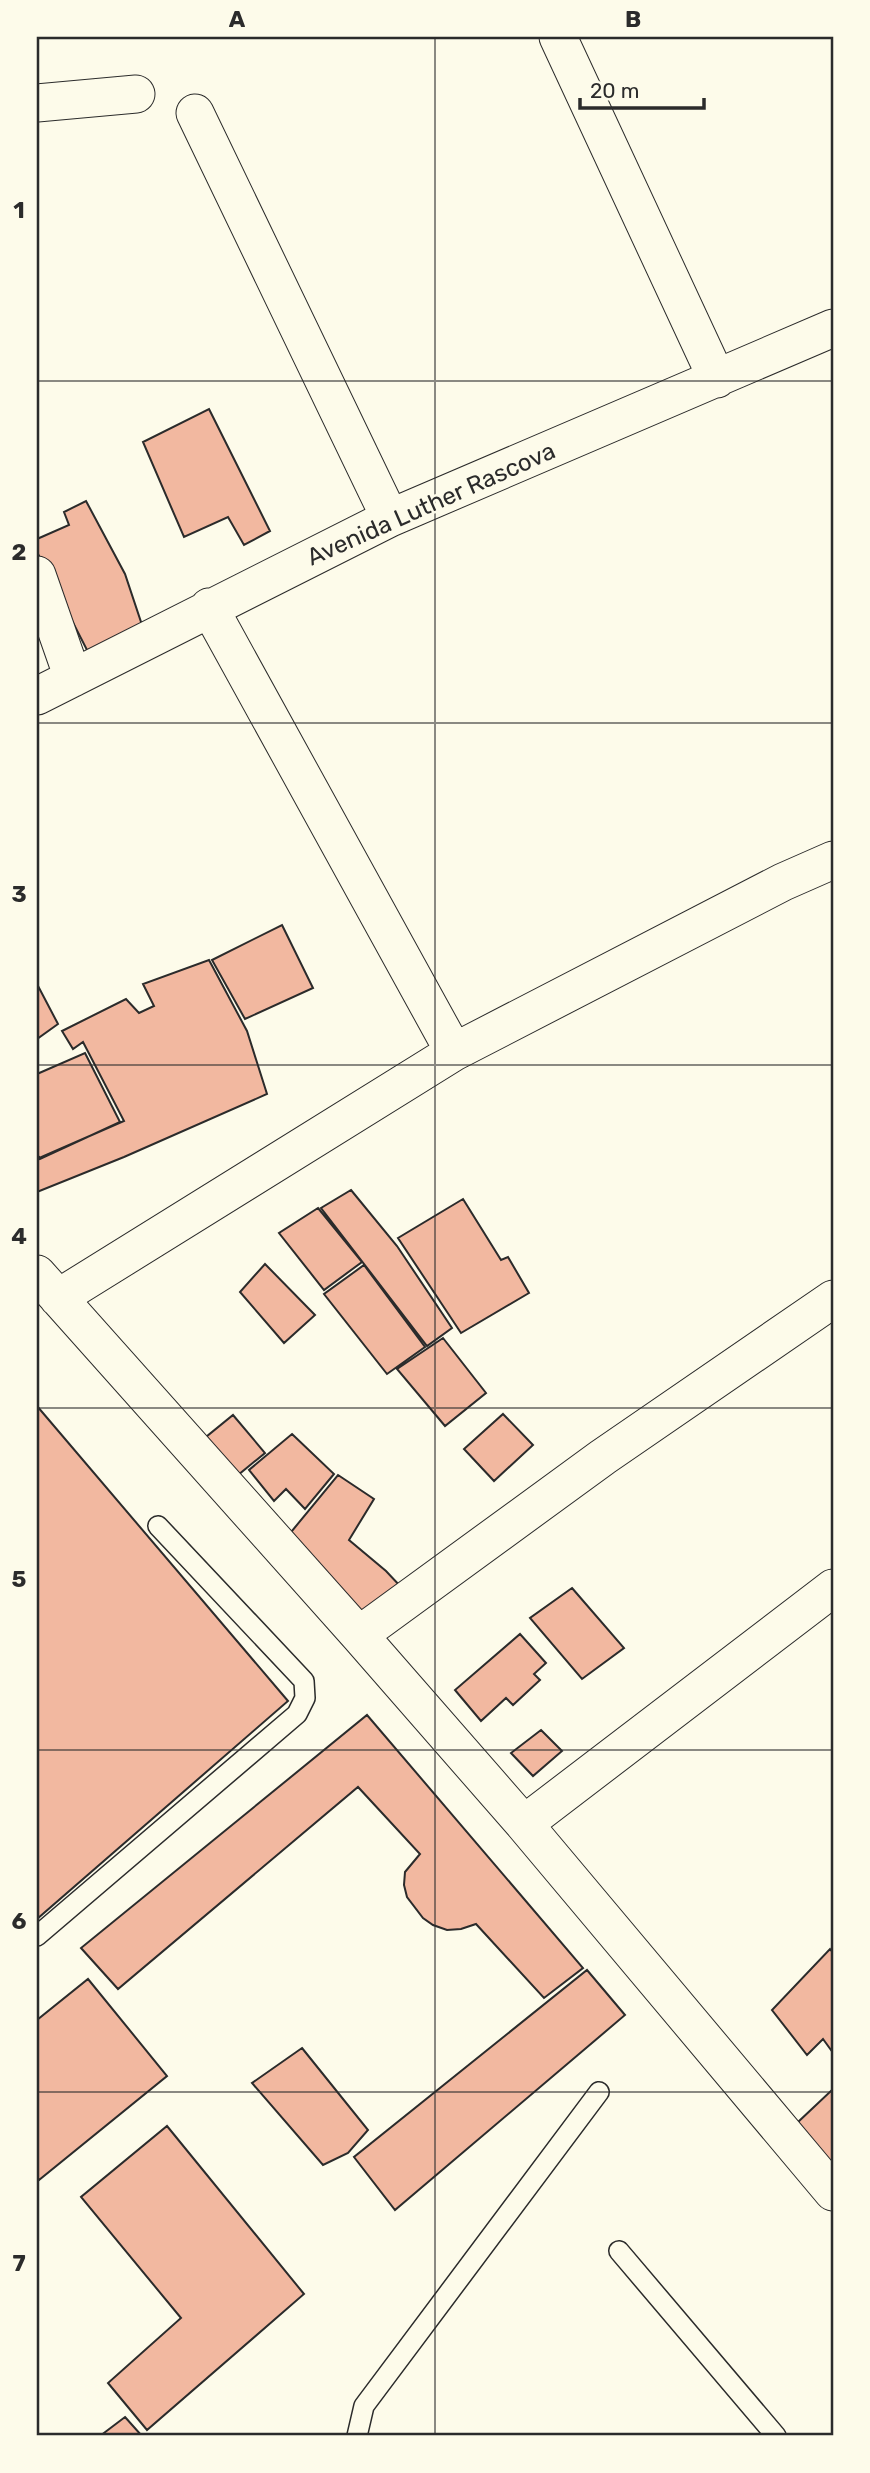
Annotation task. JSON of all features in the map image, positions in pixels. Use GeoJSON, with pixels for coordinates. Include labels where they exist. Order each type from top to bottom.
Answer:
{"type":"FeatureCollection","features":[{"type":"Feature","properties":{"kind":"street"},"geometry":{"type":"LineString","coordinates":[[558,37],[717,379]]}},
{"type":"Feature","properties":{"kind":"street"},"geometry":{"type":"LineString","coordinates":[[37,103],[136,93]]}},
{"type":"Feature","properties":{"kind":"street"},"geometry":{"type":"LineString","coordinates":[[195,113],[390,518]]}},
{"type":"Feature","properties":{"kind":"street","name":"Avenida Luther Rascova"},"geometry":{"type":"LineString","coordinates":[[37,696],[390,518],[833,328]]}},
{"type":"Feature","properties":{"kind":"street"},"geometry":{"type":"LineString","coordinates":[[37,575],[73,678]]}},
{"type":"Feature","properties":{"kind":"street"},"geometry":{"type":"LineString","coordinates":[[209,607],[454,1052]]}},
{"type":"Feature","properties":{"kind":"street"},"geometry":{"type":"LineString","coordinates":[[833,860],[783,882],[454,1052],[47,1286],[524,1824],[833,2192]]}},
{"type":"Feature","properties":{"kind":"street"},"geometry":{"type":"LineString","coordinates":[[359,1635],[603,1457],[833,1299]]}},
{"type":"Feature","properties":{"kind":"street"},"geometry":{"type":"LineString","coordinates":[[524,1824],[833,1588]]}},
{"type":"Feature","properties":{"kind":"lane"},"geometry":{"type":"LineString","coordinates":[[37,1936],[297,1714],[305,1698],[304,1681],[158,1526]]}},
{"type":"Feature","properties":{"kind":"lane"},"geometry":{"type":"LineString","coordinates":[[357,2436],[363,2406],[599,2092]]}},
{"type":"Feature","properties":{"kind":"lane"},"geometry":{"type":"LineString","coordinates":[[619,2251],[776,2436]]}},
{"type":"Feature","properties":{"kind":"building"},"geometry":{"type":"Polygon","coordinates":[[[209,409],[270,531],[244,545],[228,517],[184,537],[143,442],[209,409]]]}},
{"type":"Feature","properties":{"kind":"building"},"geometry":{"type":"Polygon","coordinates":[[[86,501],[125,574],[143,628],[88,652],[37,552],[37,539],[69,525],[64,512],[86,501]]]}},
{"type":"Feature","properties":{"kind":"building"},"geometry":{"type":"Polygon","coordinates":[[[282,925],[313,988],[245,1019],[212,960],[282,925]]]}},
{"type":"Feature","properties":{"kind":"building"},"geometry":{"type":"Polygon","coordinates":[[[209,960],[247,1031],[267,1094],[37,1192],[37,1159],[124,1121],[83,1042],[73,1049],[62,1031],[126,999],[139,1013],[154,1006],[143,984],[209,960]]]}},
{"type":"Feature","properties":{"kind":"building"},"geometry":{"type":"Polygon","coordinates":[[[37,984],[58,1024],[37,1039],[37,984]]]}},
{"type":"Feature","properties":{"kind":"building"},"geometry":{"type":"Polygon","coordinates":[[[85,1053],[120,1122],[40,1159],[37,1154],[37,1074],[85,1053]]]}},
{"type":"Feature","properties":{"kind":"building"},"geometry":{"type":"Polygon","coordinates":[[[351,1190],[397,1246],[452,1328],[427,1346],[321,1208],[351,1190]]]}},
{"type":"Feature","properties":{"kind":"building"},"geometry":{"type":"Polygon","coordinates":[[[463,1199],[501,1260],[508,1257],[529,1293],[461,1333],[398,1238],[463,1199]]]}},
{"type":"Feature","properties":{"kind":"building"},"geometry":{"type":"Polygon","coordinates":[[[318,1208],[362,1262],[324,1290],[279,1233],[318,1208]]]}},
{"type":"Feature","properties":{"kind":"building"},"geometry":{"type":"Polygon","coordinates":[[[265,1264],[315,1315],[284,1343],[240,1292],[265,1264]]]}},
{"type":"Feature","properties":{"kind":"building"},"geometry":{"type":"Polygon","coordinates":[[[364,1265],[425,1347],[387,1374],[324,1294],[364,1265]]]}},
{"type":"Feature","properties":{"kind":"building"},"geometry":{"type":"Polygon","coordinates":[[[443,1338],[486,1393],[445,1426],[397,1369],[443,1338]]]}},
{"type":"Feature","properties":{"kind":"building"},"geometry":{"type":"Polygon","coordinates":[[[37,1406],[288,1701],[37,1919],[37,1406]]]}},
{"type":"Feature","properties":{"kind":"building"},"geometry":{"type":"Polygon","coordinates":[[[503,1414],[533,1445],[494,1481],[464,1449],[503,1414]]]}},
{"type":"Feature","properties":{"kind":"building"},"geometry":{"type":"Polygon","coordinates":[[[233,1415],[265,1453],[238,1475],[206,1437],[233,1415]]]}},
{"type":"Feature","properties":{"kind":"building"},"geometry":{"type":"Polygon","coordinates":[[[292,1434],[334,1474],[305,1509],[286,1489],[274,1501],[249,1470],[292,1434]]]}},
{"type":"Feature","properties":{"kind":"building"},"geometry":{"type":"Polygon","coordinates":[[[338,1475],[374,1499],[349,1540],[402,1588],[355,1615],[287,1537],[338,1475]]]}},
{"type":"Feature","properties":{"kind":"building"},"geometry":{"type":"Polygon","coordinates":[[[572,1588],[624,1648],[582,1679],[530,1618],[572,1588]]]}},
{"type":"Feature","properties":{"kind":"building"},"geometry":{"type":"Polygon","coordinates":[[[520,1634],[546,1663],[534,1674],[540,1680],[513,1705],[506,1698],[481,1721],[455,1690],[520,1634]]]}},
{"type":"Feature","properties":{"kind":"building"},"geometry":{"type":"Polygon","coordinates":[[[367,1715],[583,1968],[544,1998],[476,1924],[447,1930],[423,1918],[407,1897],[404,1885],[405,1872],[420,1854],[358,1787],[118,1989],[81,1948],[367,1715]]]}},
{"type":"Feature","properties":{"kind":"building"},"geometry":{"type":"Polygon","coordinates":[[[541,1730],[562,1751],[533,1776],[511,1753],[541,1730]]]}},
{"type":"Feature","properties":{"kind":"building"},"geometry":{"type":"Polygon","coordinates":[[[830,1949],[833,1953],[833,2048],[831,2050],[823,2039],[807,2055],[772,2010],[830,1949]]]}},
{"type":"Feature","properties":{"kind":"building"},"geometry":{"type":"Polygon","coordinates":[[[587,1970],[625,2015],[395,2210],[354,2157],[587,1970]]]}},
{"type":"Feature","properties":{"kind":"building"},"geometry":{"type":"Polygon","coordinates":[[[88,1979],[167,2076],[39,2180],[37,2020],[88,1979]]]}},
{"type":"Feature","properties":{"kind":"building"},"geometry":{"type":"Polygon","coordinates":[[[302,2048],[368,2130],[348,2153],[323,2165],[252,2083],[302,2048]]]}},
{"type":"Feature","properties":{"kind":"building"},"geometry":{"type":"Polygon","coordinates":[[[833,2089],[833,2181],[797,2123],[833,2089]]]}},
{"type":"Feature","properties":{"kind":"building"},"geometry":{"type":"Polygon","coordinates":[[[167,2126],[304,2294],[147,2430],[108,2383],[181,2318],[81,2197],[167,2126]]]}},
{"type":"Feature","properties":{"kind":"building"},"geometry":{"type":"Polygon","coordinates":[[[125,2417],[142,2436],[100,2436],[125,2417]]]}}]}
